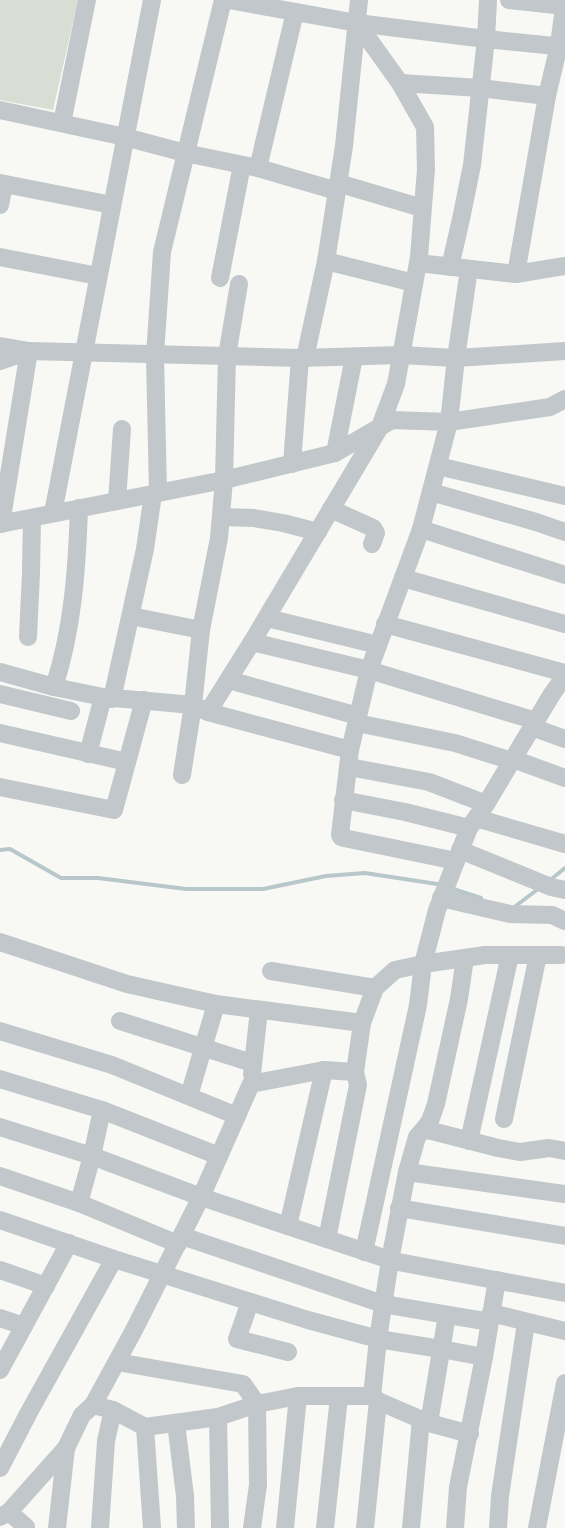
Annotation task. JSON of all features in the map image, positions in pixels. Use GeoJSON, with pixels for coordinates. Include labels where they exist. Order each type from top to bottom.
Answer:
{"type":"FeatureCollection","features":[{"type":"Feature","properties":{"kind":"street"},"geometry":{"type":"LineString","coordinates":[[62,123],[87,0]]}},
{"type":"Feature","properties":{"kind":"street"},"geometry":{"type":"LineString","coordinates":[[52,513],[152,0]]}},
{"type":"Feature","properties":{"kind":"street"},"geometry":{"type":"LineString","coordinates":[[88,754],[131,616],[155,494],[155,355],[162,252],[223,0]]}},
{"type":"Feature","properties":{"kind":"street"},"geometry":{"type":"LineString","coordinates":[[229,0],[357,23],[562,46]]}},
{"type":"Feature","properties":{"kind":"street"},"geometry":{"type":"LineString","coordinates":[[292,464],[302,358],[326,261],[344,146],[359,0]]}},
{"type":"Feature","properties":{"kind":"street"},"geometry":{"type":"LineString","coordinates":[[450,267],[472,165],[488,0]]}},
{"type":"Feature","properties":{"kind":"street"},"geometry":{"type":"LineString","coordinates":[[509,0],[565,4],[562,46],[547,96],[516,274]]}},
{"type":"Feature","properties":{"kind":"street"},"geometry":{"type":"LineString","coordinates":[[220,278],[295,12]]}},
{"type":"Feature","properties":{"kind":"street"},"geometry":{"type":"LineString","coordinates":[[200,709],[229,680],[267,618],[380,427],[396,384],[418,263],[426,169],[425,127],[400,83],[357,23]]}},
{"type":"Feature","properties":{"kind":"street"},"geometry":{"type":"LineString","coordinates":[[400,83],[480,88],[547,96]]}},
{"type":"Feature","properties":{"kind":"street"},"geometry":{"type":"LineString","coordinates":[[0,110],[250,166],[422,208]]}},
{"type":"Feature","properties":{"kind":"street"},"geometry":{"type":"LineString","coordinates":[[0,205],[2,183],[112,205]]}},
{"type":"Feature","properties":{"kind":"street"},"geometry":{"type":"LineString","coordinates":[[0,257],[98,276]]}},
{"type":"Feature","properties":{"kind":"street"},"geometry":{"type":"LineString","coordinates":[[326,261],[414,283]]}},
{"type":"Feature","properties":{"kind":"street"},"geometry":{"type":"LineString","coordinates":[[418,263],[516,274],[565,266]]}},
{"type":"Feature","properties":{"kind":"street"},"geometry":{"type":"LineString","coordinates":[[470,269],[449,422],[421,529],[369,670],[349,758],[340,835],[458,856],[551,887]]}},
{"type":"Feature","properties":{"kind":"street"},"geometry":{"type":"LineString","coordinates":[[182,775],[200,709],[201,630],[219,538],[224,480],[227,356],[238,284]]}},
{"type":"Feature","properties":{"kind":"street"},"geometry":{"type":"LineString","coordinates":[[0,346],[29,351],[302,358],[401,355],[456,358],[565,351]]}},
{"type":"Feature","properties":{"kind":"street"},"geometry":{"type":"LineString","coordinates":[[0,361],[29,351]]}},
{"type":"Feature","properties":{"kind":"street"},"geometry":{"type":"LineString","coordinates":[[29,351],[0,524],[224,480],[335,453],[392,420],[449,422],[550,407],[565,399]]}},
{"type":"Feature","properties":{"kind":"street"},"geometry":{"type":"LineString","coordinates":[[335,453],[354,357]]}},
{"type":"Feature","properties":{"kind":"street"},"geometry":{"type":"LineString","coordinates":[[117,501],[122,429]]}},
{"type":"Feature","properties":{"kind":"street"},"geometry":{"type":"LineString","coordinates":[[438,466],[565,496]]}},
{"type":"Feature","properties":{"kind":"street"},"geometry":{"type":"LineString","coordinates":[[431,492],[565,532]]}},
{"type":"Feature","properties":{"kind":"street"},"geometry":{"type":"LineString","coordinates":[[54,687],[68,635],[78,560],[79,508]]}},
{"type":"Feature","properties":{"kind":"street"},"geometry":{"type":"LineString","coordinates":[[331,509],[374,529],[376,533],[372,543]]}},
{"type":"Feature","properties":{"kind":"street"},"geometry":{"type":"LineString","coordinates":[[221,517],[254,518],[318,532]]}},
{"type":"Feature","properties":{"kind":"street"},"geometry":{"type":"LineString","coordinates":[[28,637],[32,573],[32,518]]}},
{"type":"Feature","properties":{"kind":"street"},"geometry":{"type":"LineString","coordinates":[[421,529],[565,575]]}},
{"type":"Feature","properties":{"kind":"street"},"geometry":{"type":"LineString","coordinates":[[402,578],[565,624]]}},
{"type":"Feature","properties":{"kind":"street"},"geometry":{"type":"LineString","coordinates":[[131,616],[201,630]]}},
{"type":"Feature","properties":{"kind":"street"},"geometry":{"type":"LineString","coordinates":[[267,618],[378,645]]}},
{"type":"Feature","properties":{"kind":"street"},"geometry":{"type":"LineString","coordinates":[[364,1252],[418,1005],[423,964],[441,898],[477,817],[534,724],[559,697],[565,675],[385,624]]}},
{"type":"Feature","properties":{"kind":"street"},"geometry":{"type":"LineString","coordinates":[[252,642],[369,670],[534,724],[565,739]]}},
{"type":"Feature","properties":{"kind":"street"},"geometry":{"type":"LineString","coordinates":[[0,672],[54,687],[107,698],[144,700],[200,709],[429,782],[477,817]]}},
{"type":"Feature","properties":{"kind":"street"},"geometry":{"type":"LineString","coordinates":[[229,680],[357,720],[455,743],[565,778]]}},
{"type":"Feature","properties":{"kind":"street"},"geometry":{"type":"LineString","coordinates":[[0,694],[71,711]]}},
{"type":"Feature","properties":{"kind":"street"},"geometry":{"type":"LineString","coordinates":[[0,787],[114,810],[144,700]]}},
{"type":"Feature","properties":{"kind":"street"},"geometry":{"type":"LineString","coordinates":[[0,734],[127,762]]}},
{"type":"Feature","properties":{"kind":"street"},"geometry":{"type":"LineString","coordinates":[[343,800],[405,812],[477,817],[565,844]]}},
{"type":"Feature","properties":{"kind":"street"},"geometry":{"type":"LineString","coordinates":[[441,898],[510,914],[552,915],[565,921]]}},
{"type":"Feature","properties":{"kind":"street"},"geometry":{"type":"LineString","coordinates":[[0,942],[127,984],[216,1004],[362,1023]]}},
{"type":"Feature","properties":{"kind":"street"},"geometry":{"type":"LineString","coordinates":[[327,1239],[358,1085],[355,1072],[362,1023],[375,988],[395,970],[423,964],[485,955],[561,955]]}},
{"type":"Feature","properties":{"kind":"street"},"geometry":{"type":"LineString","coordinates":[[469,1141],[510,955]]}},
{"type":"Feature","properties":{"kind":"street"},"geometry":{"type":"LineString","coordinates":[[504,1119],[538,955]]}},
{"type":"Feature","properties":{"kind":"street"},"geometry":{"type":"LineString","coordinates":[[365,1528],[378,1339],[390,1260],[407,1172],[417,1137],[430,1121],[436,1104],[459,999],[465,958]]}},
{"type":"Feature","properties":{"kind":"street"},"geometry":{"type":"LineString","coordinates":[[271,970],[375,988]]}},
{"type":"Feature","properties":{"kind":"street"},"geometry":{"type":"LineString","coordinates":[[189,1096],[216,1004]]}},
{"type":"Feature","properties":{"kind":"street"},"geometry":{"type":"LineString","coordinates":[[25,1528],[4,1515],[66,1448],[82,1415],[93,1404],[135,1330],[201,1197],[251,1084],[259,1010]]}},
{"type":"Feature","properties":{"kind":"street"},"geometry":{"type":"LineString","coordinates":[[120,1021],[252,1063]]}},
{"type":"Feature","properties":{"kind":"street"},"geometry":{"type":"LineString","coordinates":[[0,1031],[112,1065],[237,1116]]}},
{"type":"Feature","properties":{"kind":"street"},"geometry":{"type":"LineString","coordinates":[[251,1084],[324,1070],[355,1072]]}},
{"type":"Feature","properties":{"kind":"street"},"geometry":{"type":"LineString","coordinates":[[288,1226],[324,1070]]}},
{"type":"Feature","properties":{"kind":"street"},"geometry":{"type":"LineString","coordinates":[[0,1079],[102,1110],[219,1156]]}},
{"type":"Feature","properties":{"kind":"street"},"geometry":{"type":"LineString","coordinates":[[79,1203],[102,1110]]}},
{"type":"Feature","properties":{"kind":"street"},"geometry":{"type":"LineString","coordinates":[[0,1127],[92,1156],[201,1197],[390,1260],[565,1293]]}},
{"type":"Feature","properties":{"kind":"street"},"geometry":{"type":"LineString","coordinates":[[424,1129],[520,1152],[549,1148],[565,1151]]}},
{"type":"Feature","properties":{"kind":"street"},"geometry":{"type":"LineString","coordinates":[[407,1172],[565,1194]]}},
{"type":"Feature","properties":{"kind":"street"},"geometry":{"type":"LineString","coordinates":[[0,1176],[180,1240],[383,1304],[447,1315],[526,1323],[565,1331]]}},
{"type":"Feature","properties":{"kind":"street"},"geometry":{"type":"LineString","coordinates":[[372,1216],[398,1215],[565,1236]]}},
{"type":"Feature","properties":{"kind":"street"},"geometry":{"type":"LineString","coordinates":[[0,1220],[250,1302],[378,1339],[484,1357]]}},
{"type":"Feature","properties":{"kind":"street"},"geometry":{"type":"LineString","coordinates":[[1,1365],[69,1243]]}},
{"type":"Feature","properties":{"kind":"street"},"geometry":{"type":"LineString","coordinates":[[0,1468],[114,1259]]}},
{"type":"Feature","properties":{"kind":"street"},"geometry":{"type":"LineString","coordinates":[[0,1270],[46,1286]]}},
{"type":"Feature","properties":{"kind":"street"},"geometry":{"type":"LineString","coordinates":[[455,1528],[458,1487],[470,1434],[497,1280]]}},
{"type":"Feature","properties":{"kind":"street"},"geometry":{"type":"LineString","coordinates":[[250,1302],[237,1339],[288,1352]]}},
{"type":"Feature","properties":{"kind":"street"},"geometry":{"type":"LineString","coordinates":[[411,1528],[425,1421],[447,1315]]}},
{"type":"Feature","properties":{"kind":"street"},"geometry":{"type":"LineString","coordinates":[[0,1318],[24,1326]]}},
{"type":"Feature","properties":{"kind":"street"},"geometry":{"type":"LineString","coordinates":[[498,1528],[500,1496],[526,1323]]}},
{"type":"Feature","properties":{"kind":"street"},"geometry":{"type":"LineString","coordinates":[[117,1362],[243,1384],[257,1404],[258,1485],[252,1528]]}},
{"type":"Feature","properties":{"kind":"street"},"geometry":{"type":"LineString","coordinates":[[537,1528],[565,1383]]}},
{"type":"Feature","properties":{"kind":"street"},"geometry":{"type":"LineString","coordinates":[[93,1404],[112,1410],[146,1427],[218,1417],[257,1404],[298,1396],[375,1399],[425,1421],[470,1434]]}},
{"type":"Feature","properties":{"kind":"street"},"geometry":{"type":"LineString","coordinates":[[285,1528],[298,1396]]}},
{"type":"Feature","properties":{"kind":"street"},"geometry":{"type":"LineString","coordinates":[[325,1528],[339,1397]]}},
{"type":"Feature","properties":{"kind":"street"},"geometry":{"type":"LineString","coordinates":[[100,1528],[105,1441],[112,1410]]}},
{"type":"Feature","properties":{"kind":"street"},"geometry":{"type":"LineString","coordinates":[[218,1417],[220,1528]]}},
{"type":"Feature","properties":{"kind":"street"},"geometry":{"type":"LineString","coordinates":[[177,1423],[186,1528]]}},
{"type":"Feature","properties":{"kind":"street"},"geometry":{"type":"LineString","coordinates":[[146,1427],[152,1528]]}},
{"type":"Feature","properties":{"kind":"street"},"geometry":{"type":"LineString","coordinates":[[57,1528],[66,1448]]}},
{"type":"Feature","properties":{"kind":"shaded area"},"geometry":{"type":"Polygon","coordinates":[[[0,0],[78,0],[53,110],[0,100],[0,0]]]}},
{"type":"Feature","properties":{"kind":"waterway"},"geometry":{"type":"LineString","coordinates":[[0,850],[10,849],[61,878],[98,878],[186,889],[263,889],[326,876],[365,873],[437,884]]}},
{"type":"Feature","properties":{"kind":"waterway"},"geometry":{"type":"LineString","coordinates":[[549,881],[565,868]]}},
{"type":"Feature","properties":{"kind":"waterway"},"geometry":{"type":"LineString","coordinates":[[453,889],[481,898]]}},
{"type":"Feature","properties":{"kind":"waterway"},"geometry":{"type":"LineString","coordinates":[[513,908],[538,889]]}}]}
